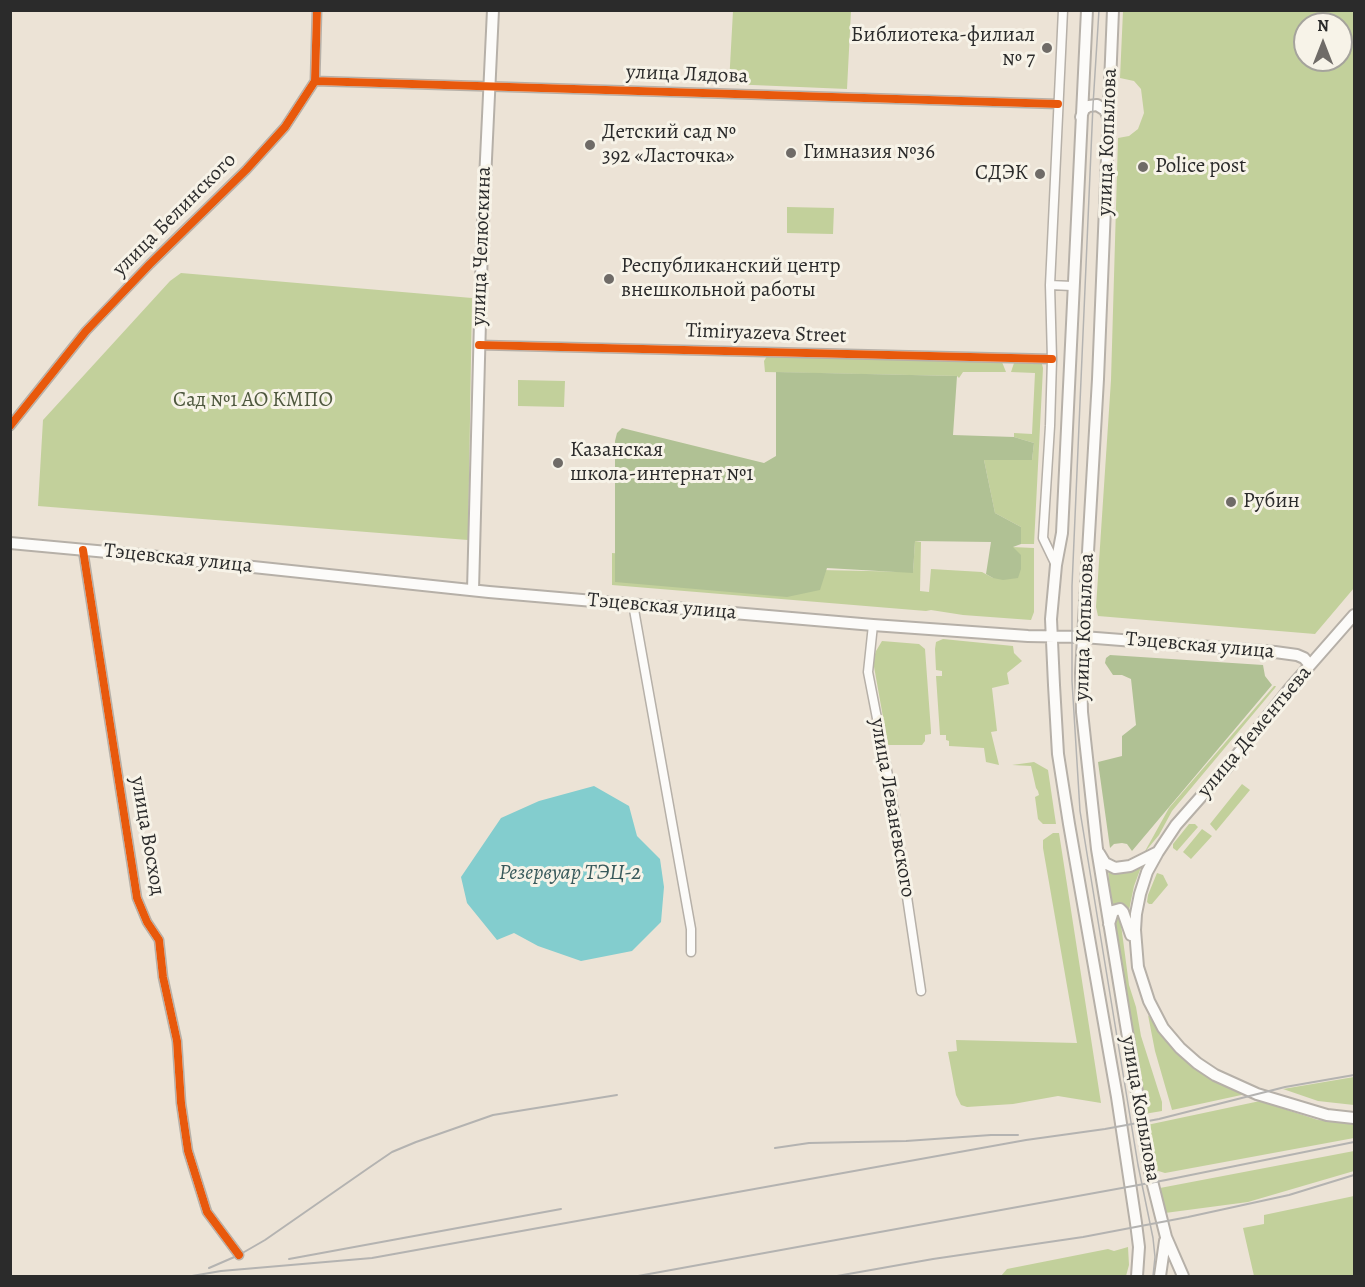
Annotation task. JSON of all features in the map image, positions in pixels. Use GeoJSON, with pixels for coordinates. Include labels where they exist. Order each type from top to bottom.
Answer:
{"type":"FeatureCollection","features":[{"type":"Feature","properties":{"kind":"main road","name":"улица Челюскина"},"geometry":{"type":"LineString","coordinates":[[473,590],[479,345],[493,10]]}},
{"type":"Feature","properties":{"kind":"main road","name":"улица Копылова"},"geometry":{"type":"LineString","coordinates":[[1087,10],[1072,286],[1062,533],[1056,565],[1052,636],[1053,685],[1060,766],[1118,1097],[1139,1248],[1137,1276]]}},
{"type":"Feature","properties":{"kind":"main road","name":"улица Копылова"},"geometry":{"type":"LineString","coordinates":[[1113,10],[1098,379],[1081,673],[1083,724],[1108,927],[1151,1177],[1166,1238]]}},
{"type":"Feature","properties":{"kind":"main road"},"geometry":{"type":"LineString","coordinates":[[1081,118],[1084,109],[1097,105],[1106,110],[1109,119]]}},
{"type":"Feature","properties":{"kind":"main road","name":"Тэцевская улица"},"geometry":{"type":"LineString","coordinates":[[10,543],[473,590],[873,625],[1021,636],[1083,637],[1297,655],[1304,658],[1310,665]]}},
{"type":"Feature","properties":{"kind":"main road","name":"улица Дементьева"},"geometry":{"type":"LineString","coordinates":[[1136,948],[1137,907],[1147,872],[1158,852],[1176,825],[1354,615]]}},
{"type":"Feature","properties":{"kind":"main road"},"geometry":{"type":"LineString","coordinates":[[1097,849],[1104,862],[1115,868],[1131,866],[1158,852]]}},
{"type":"Feature","properties":{"kind":"main road"},"geometry":{"type":"LineString","coordinates":[[1108,927],[1113,911],[1122,910],[1136,948],[1143,986],[1153,1009],[1163,1028],[1197,1063],[1257,1094],[1327,1115],[1354,1118]]}},
{"type":"Feature","properties":{"kind":"main road"},"geometry":{"type":"LineString","coordinates":[[1160,1276],[1166,1238]]}},
{"type":"Feature","properties":{"kind":"main road"},"geometry":{"type":"LineString","coordinates":[[1166,1238],[1183,1276]]}},
{"type":"Feature","properties":{"kind":"street"},"geometry":{"type":"LineString","coordinates":[[315,81],[317,10]]}},
{"type":"Feature","properties":{"kind":"street","name":"улица Копылова"},"geometry":{"type":"LineString","coordinates":[[1056,565],[1043,538],[1050,426],[1052,359],[1050,285],[1062,10]]}},
{"type":"Feature","properties":{"kind":"street","name":"улица Лядова"},"geometry":{"type":"LineString","coordinates":[[315,81],[1058,104]]}},
{"type":"Feature","properties":{"kind":"street","name":"улица Белинского"},"geometry":{"type":"LineString","coordinates":[[10,426],[86,330],[246,170],[285,127],[315,81]]}},
{"type":"Feature","properties":{"kind":"street"},"geometry":{"type":"LineString","coordinates":[[1050,285],[1072,286]]}},
{"type":"Feature","properties":{"kind":"street","name":"Timiryazeva Street"},"geometry":{"type":"LineString","coordinates":[[479,345],[1052,359]]}},
{"type":"Feature","properties":{"kind":"street","name":"улица Восход"},"geometry":{"type":"LineString","coordinates":[[83,550],[137,898],[147,921],[159,940],[177,1041],[181,1101],[188,1151],[207,1212],[240,1255]]}},
{"type":"Feature","properties":{"kind":"street"},"geometry":{"type":"LineString","coordinates":[[633,604],[691,929],[692,952]]}},
{"type":"Feature","properties":{"kind":"street","name":"улица Леваневского"},"geometry":{"type":"LineString","coordinates":[[873,625],[868,672],[894,807],[921,991]]}},
{"type":"Feature","properties":{"kind":"green space"},"geometry":{"type":"Polygon","coordinates":[[[733,11],[851,11],[847,89],[729,84],[733,11]]]}},
{"type":"Feature","properties":{"kind":"green space"},"geometry":{"type":"Polygon","coordinates":[[[1123,11],[1354,11],[1354,588],[1315,634],[1098,616],[1096,607],[1111,380],[1118,138],[1129,136],[1138,129],[1144,113],[1141,89],[1134,81],[1120,78],[1123,11]]]}},
{"type":"Feature","properties":{"kind":"green space"},"geometry":{"type":"Polygon","coordinates":[[[787,207],[834,208],[833,234],[787,233],[787,207]]]}},
{"type":"Feature","properties":{"kind":"green space","name":"Сад №1 АО КМПО"},"geometry":{"type":"Polygon","coordinates":[[[181,273],[472,298],[468,540],[38,506],[43,420],[170,281],[181,273]]]}},
{"type":"Feature","properties":{"kind":"green space"},"geometry":{"type":"Polygon","coordinates":[[[767,356],[1002,362],[1006,372],[963,372],[959,378],[957,376],[765,372],[764,361],[767,356]]]}},
{"type":"Feature","properties":{"kind":"green space"},"geometry":{"type":"Polygon","coordinates":[[[1016,362],[1038,362],[1043,368],[1034,544],[1021,544],[1021,527],[995,513],[984,460],[1032,460],[1034,443],[1014,437],[1014,433],[1032,434],[1035,373],[1011,372],[1016,362]]]}},
{"type":"Feature","properties":{"kind":"green space"},"geometry":{"type":"Polygon","coordinates":[[[776,372],[957,376],[953,435],[1014,437],[1034,443],[1032,460],[984,460],[995,513],[1021,527],[1021,544],[1013,547],[1021,555],[1021,569],[1018,578],[1003,580],[986,574],[991,542],[915,541],[913,573],[827,568],[820,590],[787,597],[615,582],[615,441],[617,433],[622,428],[764,463],[776,456],[776,372]]]}},
{"type":"Feature","properties":{"kind":"green space"},"geometry":{"type":"Polygon","coordinates":[[[518,380],[565,381],[564,407],[518,406],[518,380]]]}},
{"type":"Feature","properties":{"kind":"green space"},"geometry":{"type":"Polygon","coordinates":[[[915,541],[921,542],[920,591],[929,592],[931,569],[982,572],[993,578],[1012,547],[1034,548],[1034,612],[1031,620],[612,585],[612,553],[821,570],[913,572],[915,541]]]}},
{"type":"Feature","properties":{"kind":"green space"},"geometry":{"type":"Polygon","coordinates":[[[943,639],[1013,646],[1014,653],[1022,661],[1007,673],[1009,684],[992,688],[997,731],[991,732],[999,765],[986,762],[984,748],[949,746],[946,735],[940,735],[936,676],[942,676],[942,671],[936,670],[935,649],[936,642],[943,639]]]}},
{"type":"Feature","properties":{"kind":"green space"},"geometry":{"type":"Polygon","coordinates":[[[882,641],[919,644],[925,649],[931,734],[925,735],[922,745],[888,745],[873,661],[882,641]]]}},
{"type":"Feature","properties":{"kind":"green space"},"geometry":{"type":"Polygon","coordinates":[[[1110,655],[1263,665],[1265,676],[1272,685],[1132,851],[1127,844],[1122,843],[1114,844],[1110,848],[1098,762],[1122,756],[1122,736],[1136,725],[1131,679],[1122,675],[1113,675],[1105,663],[1106,658],[1110,655]]]}},
{"type":"Feature","properties":{"kind":"green space"},"geometry":{"type":"Polygon","coordinates":[[[1274,686],[1275,688],[1172,811],[1159,835],[1144,853],[1169,808],[1274,686]]]}},
{"type":"Feature","properties":{"kind":"green space"},"geometry":{"type":"Polygon","coordinates":[[[1034,762],[1048,770],[1056,824],[1043,824],[1038,819],[1035,797],[1039,795],[1031,766],[1012,765],[1034,762]]]}},
{"type":"Feature","properties":{"kind":"green space"},"geometry":{"type":"Polygon","coordinates":[[[1242,784],[1250,790],[1216,831],[1210,824],[1242,784]]]}},
{"type":"Feature","properties":{"kind":"green space"},"geometry":{"type":"Polygon","coordinates":[[[1189,824],[1195,824],[1198,827],[1177,851],[1173,848],[1173,844],[1189,824]]]}},
{"type":"Feature","properties":{"kind":"green space"},"geometry":{"type":"Polygon","coordinates":[[[1202,829],[1212,836],[1191,859],[1183,852],[1202,829]]]}},
{"type":"Feature","properties":{"kind":"green space"},"geometry":{"type":"Polygon","coordinates":[[[1053,833],[1059,833],[1101,1103],[1058,1096],[1013,1104],[967,1107],[961,1105],[956,1095],[948,1052],[957,1051],[956,1040],[1077,1043],[1043,848],[1043,840],[1053,833]]]}},
{"type":"Feature","properties":{"kind":"green space"},"geometry":{"type":"Polygon","coordinates":[[[1143,862],[1134,886],[1127,920],[1120,905],[1110,905],[1108,867],[1143,862]]]}},
{"type":"Feature","properties":{"kind":"green space"},"geometry":{"type":"Polygon","coordinates":[[[1157,873],[1163,875],[1168,885],[1152,904],[1149,904],[1148,895],[1157,873]]]}},
{"type":"Feature","properties":{"kind":"green space"},"geometry":{"type":"Polygon","coordinates":[[[1115,913],[1118,913],[1120,917],[1129,985],[1141,1036],[1162,1102],[1162,1111],[1144,1114],[1112,928],[1115,913]]]}},
{"type":"Feature","properties":{"kind":"green space"},"geometry":{"type":"Polygon","coordinates":[[[1148,1015],[1164,1036],[1207,1076],[1246,1094],[1172,1110],[1155,1051],[1148,1015]]]}},
{"type":"Feature","properties":{"kind":"green space"},"geometry":{"type":"Polygon","coordinates":[[[1354,1077],[1354,1105],[1318,1101],[1283,1089],[1354,1077]]]}},
{"type":"Feature","properties":{"kind":"green space"},"geometry":{"type":"Polygon","coordinates":[[[1260,1101],[1318,1120],[1354,1123],[1354,1138],[1165,1173],[1155,1170],[1147,1125],[1260,1101]]]}},
{"type":"Feature","properties":{"kind":"green space"},"geometry":{"type":"Polygon","coordinates":[[[1354,1151],[1354,1171],[1248,1202],[1165,1213],[1160,1188],[1354,1151]]]}},
{"type":"Feature","properties":{"kind":"green space"},"geometry":{"type":"Polygon","coordinates":[[[1354,1196],[1354,1276],[1254,1276],[1243,1228],[1264,1224],[1264,1215],[1354,1196]]]}},
{"type":"Feature","properties":{"kind":"green space"},"geometry":{"type":"Polygon","coordinates":[[[1128,1247],[1129,1265],[1126,1276],[1001,1276],[1007,1269],[1128,1247]]]}},
{"type":"Feature","properties":{"kind":"water","name":"Резервуар ТЭЦ-2"},"geometry":{"type":"Polygon","coordinates":[[[594,786],[629,806],[637,836],[660,859],[664,887],[661,922],[632,951],[581,961],[538,946],[514,933],[497,940],[467,903],[461,877],[501,818],[539,801],[594,786]]]}},
{"type":"Feature","properties":{"kind":"tram line"},"geometry":{"type":"LineString","coordinates":[[1099,10],[1072,586],[1072,681],[1080,811],[1138,1165],[1153,1238],[1155,1257],[1153,1276]]}},
{"type":"Feature","properties":{"kind":"railway"},"geometry":{"type":"LineString","coordinates":[[192,1276],[221,1271],[372,1258],[1026,1140],[1159,1119],[1285,1087],[1354,1075]]}},
{"type":"Feature","properties":{"kind":"railway"},"geometry":{"type":"LineString","coordinates":[[209,1268],[265,1240],[392,1152],[493,1115],[617,1095]]}},
{"type":"Feature","properties":{"kind":"railway"},"geometry":{"type":"LineString","coordinates":[[775,1148],[809,1143],[1018,1135]]}},
{"type":"Feature","properties":{"kind":"railway"},"geometry":{"type":"LineString","coordinates":[[638,1276],[1166,1180],[1354,1142]]}},
{"type":"Feature","properties":{"kind":"railway"},"geometry":{"type":"LineString","coordinates":[[837,1276],[1083,1237],[1188,1217],[1289,1195],[1354,1175]]}},
{"type":"Feature","properties":{"kind":"railway"},"geometry":{"type":"LineString","coordinates":[[289,1259],[561,1209]]}},
{"type":"Feature","properties":{"kind":"cycle path"},"geometry":{"type":"LineString","coordinates":[[10,426],[86,331],[150,264],[246,170],[285,127],[315,81],[317,10]]}},
{"type":"Feature","properties":{"kind":"cycle path"},"geometry":{"type":"LineString","coordinates":[[315,81],[1058,104]]}},
{"type":"Feature","properties":{"kind":"cycle path"},"geometry":{"type":"LineString","coordinates":[[479,345],[1052,359]]}},
{"type":"Feature","properties":{"kind":"cycle path"},"geometry":{"type":"LineString","coordinates":[[83,550],[137,898],[147,922],[159,940],[163,977],[177,1041],[181,1103],[188,1151],[207,1212],[239,1255]]}},
{"type":"Feature","properties":{"kind":"place","name":"Библиотека-филиал № 7"},"geometry":{"type":"Point","coordinates":[1047,48]}},
{"type":"Feature","properties":{"kind":"place","name":"Детский сад № 392 «Ласточка»"},"geometry":{"type":"Point","coordinates":[590,145]}},
{"type":"Feature","properties":{"kind":"place","name":"Гимназия №36"},"geometry":{"type":"Point","coordinates":[791,153]}},
{"type":"Feature","properties":{"kind":"place","name":"Police post"},"geometry":{"type":"Point","coordinates":[1143,167]}},
{"type":"Feature","properties":{"kind":"place","name":"СДЭК"},"geometry":{"type":"Point","coordinates":[1040,174]}},
{"type":"Feature","properties":{"kind":"place","name":"Республиканский центр внешкольной работы"},"geometry":{"type":"Point","coordinates":[609,279]}},
{"type":"Feature","properties":{"kind":"place","name":"Казанская школа-интернат №1"},"geometry":{"type":"Point","coordinates":[558,463]}},
{"type":"Feature","properties":{"kind":"place","name":"Рубин"},"geometry":{"type":"Point","coordinates":[1231,502]}}]}
